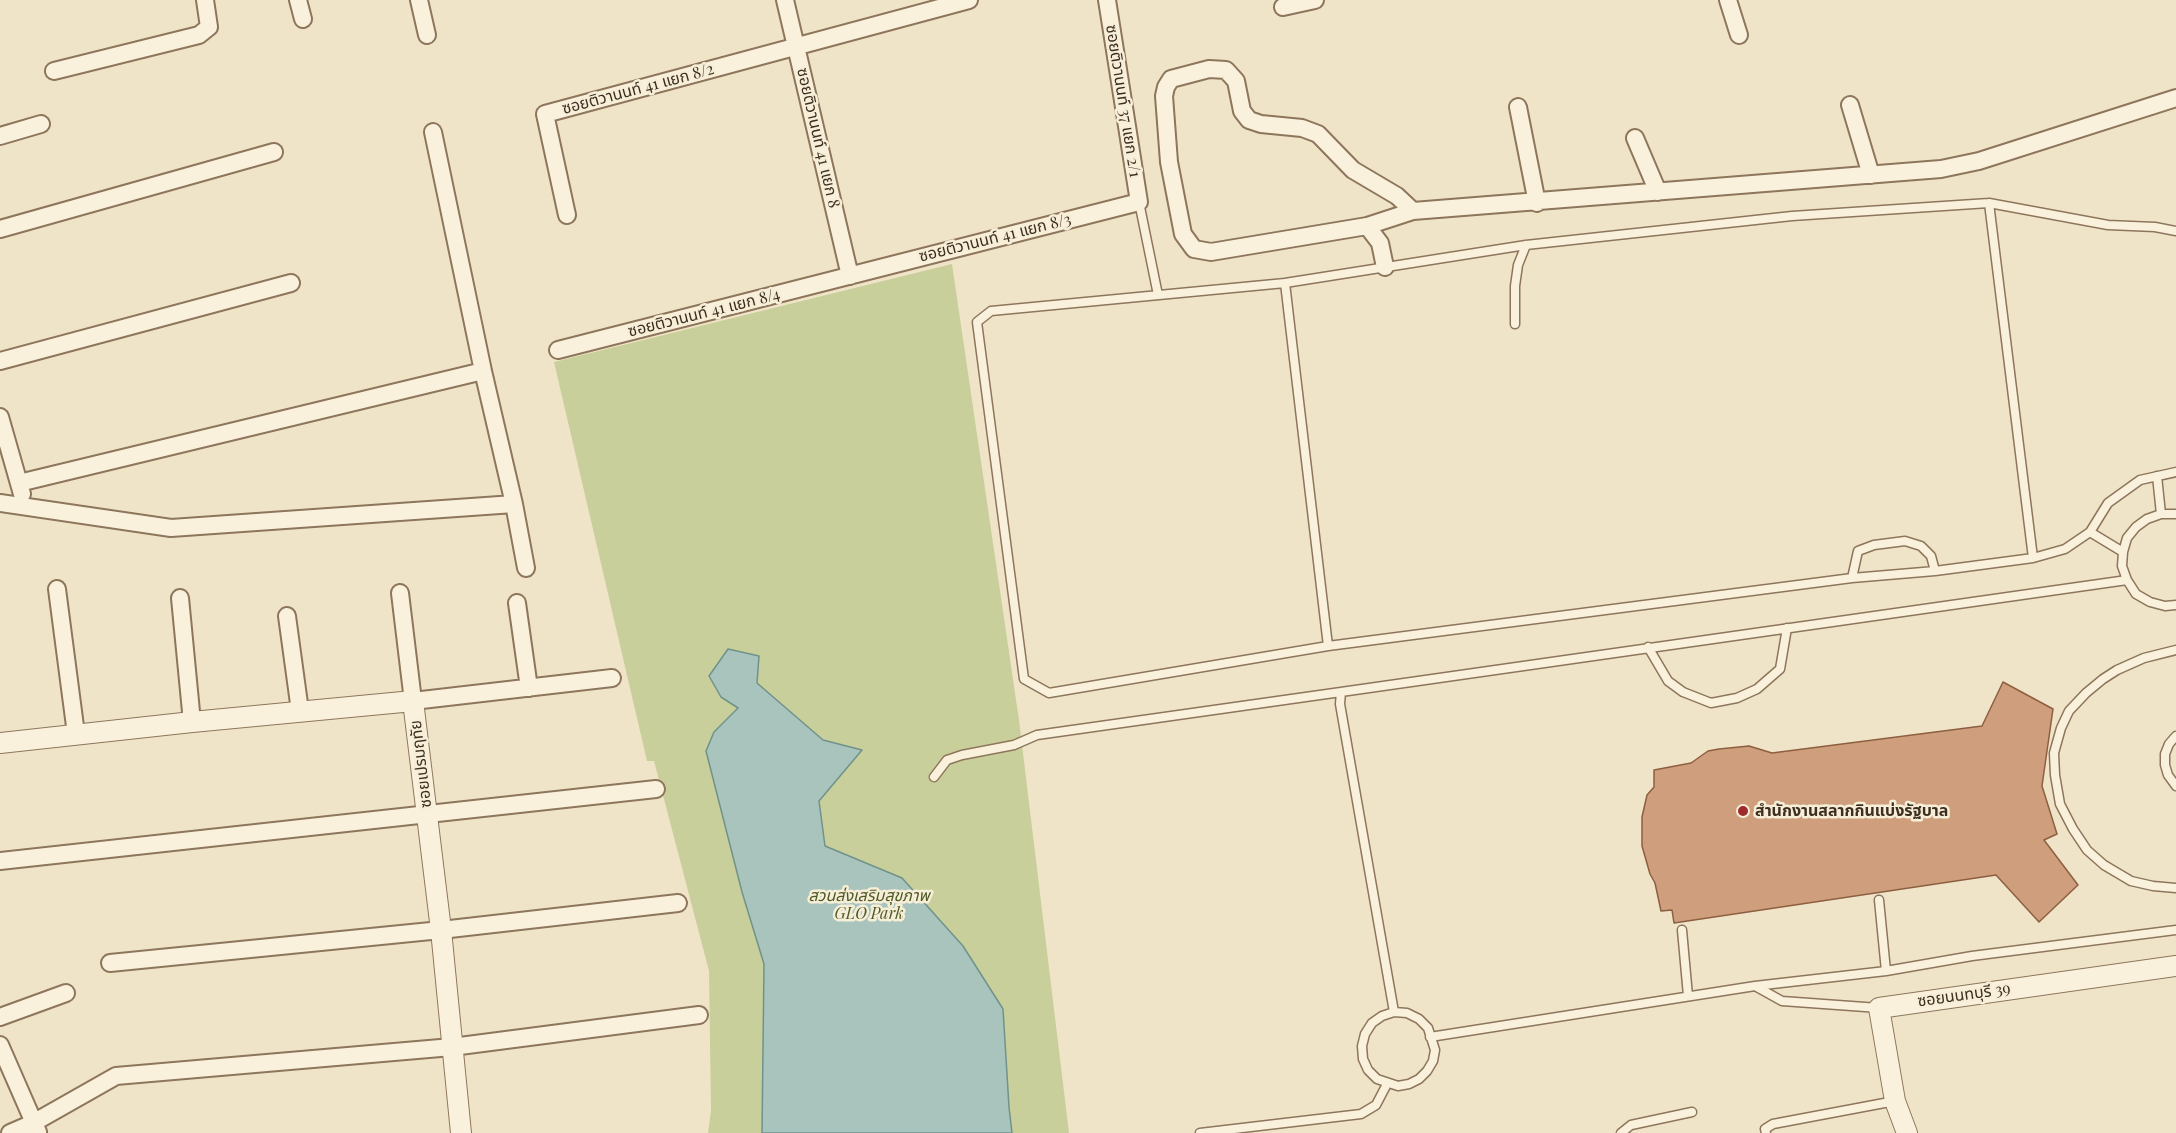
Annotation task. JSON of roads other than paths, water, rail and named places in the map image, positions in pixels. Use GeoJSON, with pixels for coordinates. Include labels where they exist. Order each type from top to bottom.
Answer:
{"type":"FeatureCollection","features":[{"type":"Feature","properties":{"kind":"street"},"geometry":{"type":"LineString","coordinates":[[54,70],[199,35],[209,27],[205,0]]}},
{"type":"Feature","properties":{"kind":"street"},"geometry":{"type":"LineString","coordinates":[[298,0],[303,19]]}},
{"type":"Feature","properties":{"kind":"street"},"geometry":{"type":"LineString","coordinates":[[419,0],[427,35]]}},
{"type":"Feature","properties":{"kind":"street","name":"ซอยติวานนท์ 41 แยก 8"},"geometry":{"type":"LineString","coordinates":[[785,0],[850,276]]}},
{"type":"Feature","properties":{"kind":"street"},"geometry":{"type":"LineString","coordinates":[[796,46],[969,0]]}},
{"type":"Feature","properties":{"kind":"street","name":"ซอยติวานนท์ 37 แยก 2/1"},"geometry":{"type":"LineString","coordinates":[[1107,0],[1139,202]]}},
{"type":"Feature","properties":{"kind":"street"},"geometry":{"type":"LineString","coordinates":[[1283,8],[1315,0]]}},
{"type":"Feature","properties":{"kind":"street"},"geometry":{"type":"LineString","coordinates":[[1728,0],[1739,35]]}},
{"type":"Feature","properties":{"kind":"street","name":"ซอยติวานนท์ 41 แยก 8/2"},"geometry":{"type":"LineString","coordinates":[[567,215],[544,114],[796,46]]}},
{"type":"Feature","properties":{"kind":"street"},"geometry":{"type":"LineString","coordinates":[[1413,211],[1397,196],[1353,170],[1318,134],[1302,128],[1261,124],[1249,120],[1242,111],[1236,81],[1226,70],[1209,69],[1171,79],[1166,87],[1164,96],[1169,162],[1183,234],[1194,249],[1211,252],[1367,226],[1413,211],[1941,169],[1979,161],[2176,98]]}},
{"type":"Feature","properties":{"kind":"street"},"geometry":{"type":"LineString","coordinates":[[1850,105],[1871,175]]}},
{"type":"Feature","properties":{"kind":"street"},"geometry":{"type":"LineString","coordinates":[[1518,107],[1537,202]]}},
{"type":"Feature","properties":{"kind":"street"},"geometry":{"type":"LineString","coordinates":[[0,136],[41,123]]}},
{"type":"Feature","properties":{"kind":"street"},"geometry":{"type":"LineString","coordinates":[[433,132],[526,568]]}},
{"type":"Feature","properties":{"kind":"street"},"geometry":{"type":"LineString","coordinates":[[1635,138],[1658,192]]}},
{"type":"Feature","properties":{"kind":"street"},"geometry":{"type":"LineString","coordinates":[[0,229],[273,152]]}},
{"type":"Feature","properties":{"kind":"street","name":"ซอยติวานนท์ 41 แยก 8/3"},"geometry":{"type":"LineString","coordinates":[[850,276],[1139,202]]}},
{"type":"Feature","properties":{"kind":"street"},"geometry":{"type":"LineString","coordinates":[[1367,226],[1380,243],[1385,267]]}},
{"type":"Feature","properties":{"kind":"street","name":"ซอยติวานนท์ 41 แยก 8/4"},"geometry":{"type":"LineString","coordinates":[[558,350],[850,276]]}},
{"type":"Feature","properties":{"kind":"street"},"geometry":{"type":"LineString","coordinates":[[0,361],[291,283]]}},
{"type":"Feature","properties":{"kind":"street"},"geometry":{"type":"LineString","coordinates":[[19,483],[483,371]]}},
{"type":"Feature","properties":{"kind":"street"},"geometry":{"type":"LineString","coordinates":[[0,417],[26,506]]}},
{"type":"Feature","properties":{"kind":"street"},"geometry":{"type":"LineString","coordinates":[[0,503],[171,528],[514,504]]}},
{"type":"Feature","properties":{"kind":"street"},"geometry":{"type":"LineString","coordinates":[[57,590],[76,734]]}},
{"type":"Feature","properties":{"kind":"street"},"geometry":{"type":"LineString","coordinates":[[400,593],[413,701],[612,678]]}},
{"type":"Feature","properties":{"kind":"street"},"geometry":{"type":"LineString","coordinates":[[180,598],[192,722]]}},
{"type":"Feature","properties":{"kind":"street"},"geometry":{"type":"LineString","coordinates":[[517,603],[529,688]]}},
{"type":"Feature","properties":{"kind":"street"},"geometry":{"type":"LineString","coordinates":[[287,616],[300,711]]}},
{"type":"Feature","properties":{"kind":"street","name":"ซอยเปรมฤทัย"},"geometry":{"type":"LineString","coordinates":[[0,743],[413,701],[441,930],[461,1133]]}},
{"type":"Feature","properties":{"kind":"street"},"geometry":{"type":"LineString","coordinates":[[0,861],[656,789]]}},
{"type":"Feature","properties":{"kind":"street"},"geometry":{"type":"LineString","coordinates":[[110,963],[441,930],[678,903]]}},
{"type":"Feature","properties":{"kind":"street","name":"ซอยนนทบุรี 39"},"geometry":{"type":"LineString","coordinates":[[1879,1008],[2176,966]]}},
{"type":"Feature","properties":{"kind":"street"},"geometry":{"type":"LineString","coordinates":[[0,1017],[66,993]]}},
{"type":"Feature","properties":{"kind":"street"},"geometry":{"type":"LineString","coordinates":[[1879,1008],[1895,1101],[1907,1133]]}},
{"type":"Feature","properties":{"kind":"street"},"geometry":{"type":"LineString","coordinates":[[10,1133],[36,1128],[116,1076],[452,1047],[699,1015]]}},
{"type":"Feature","properties":{"kind":"street"},"geometry":{"type":"LineString","coordinates":[[0,1045],[36,1128]]}},
{"type":"Feature","properties":{"kind":"lane"},"geometry":{"type":"LineString","coordinates":[[1139,202],[1158,296]]}},
{"type":"Feature","properties":{"kind":"lane"},"geometry":{"type":"LineString","coordinates":[[1989,203],[2033,558]]}},
{"type":"Feature","properties":{"kind":"lane"},"geometry":{"type":"LineString","coordinates":[[2176,231],[2155,227],[2108,225],[1989,203],[1792,216],[1526,245],[1285,283],[992,311],[977,322],[1024,679],[1049,693],[1328,646],[1852,578],[1935,571],[2033,558],[2065,549],[2090,532],[2108,503],[2140,480],[2176,472]]}},
{"type":"Feature","properties":{"kind":"lane"},"geometry":{"type":"LineString","coordinates":[[1515,324],[1515,286],[1518,265],[1526,245]]}},
{"type":"Feature","properties":{"kind":"lane"},"geometry":{"type":"LineString","coordinates":[[1285,283],[1328,646]]}},
{"type":"Feature","properties":{"kind":"lane"},"geometry":{"type":"LineString","coordinates":[[2157,477],[2161,514]]}},
{"type":"Feature","properties":{"kind":"lane"},"geometry":{"type":"LineString","coordinates":[[2176,514],[2161,514],[2147,519],[2136,527],[2127,538],[2122,566],[2136,594],[2150,602],[2165,606],[2176,605]]}},
{"type":"Feature","properties":{"kind":"lane"},"geometry":{"type":"LineString","coordinates":[[2090,532],[2123,552]]}},
{"type":"Feature","properties":{"kind":"lane"},"geometry":{"type":"LineString","coordinates":[[1852,578],[1858,551],[1874,545],[1905,541],[1921,546],[1931,556],[1935,571]]}},
{"type":"Feature","properties":{"kind":"lane"},"geometry":{"type":"LineString","coordinates":[[934,777],[947,760],[1014,745],[1037,735],[2127,580]]}},
{"type":"Feature","properties":{"kind":"lane"},"geometry":{"type":"LineString","coordinates":[[1648,647],[1668,681],[1683,692],[1711,704],[1737,698],[1757,689],[1780,669],[1787,628]]}},
{"type":"Feature","properties":{"kind":"lane"},"geometry":{"type":"LineString","coordinates":[[2176,650],[2144,658],[2117,670],[2086,693],[2069,711],[2061,728],[2054,753],[2060,804],[2087,850],[2104,865],[2131,881],[2176,888]]}},
{"type":"Feature","properties":{"kind":"lane"},"geometry":{"type":"LineString","coordinates":[[1341,692],[1340,704],[1394,1012]]}},
{"type":"Feature","properties":{"kind":"lane"},"geometry":{"type":"LineString","coordinates":[[2176,736],[2169,744],[2165,754],[2165,765],[2168,775],[2176,786]]}},
{"type":"Feature","properties":{"kind":"lane"},"geometry":{"type":"LineString","coordinates":[[1879,900],[1886,971]]}},
{"type":"Feature","properties":{"kind":"lane"},"geometry":{"type":"LineString","coordinates":[[1682,930],[1688,996]]}},
{"type":"Feature","properties":{"kind":"lane"},"geometry":{"type":"LineString","coordinates":[[1430,1037],[1755,986],[1886,971],[1972,956],[2176,930]]}},
{"type":"Feature","properties":{"kind":"lane"},"geometry":{"type":"LineString","coordinates":[[1755,986],[1782,1001],[1879,1008]]}},
{"type":"Feature","properties":{"kind":"lane"},"geometry":{"type":"LineString","coordinates":[[1394,1012],[1407,1013],[1419,1019],[1428,1028],[1435,1050],[1433,1061],[1419,1079],[1398,1086],[1377,1079],[1368,1070],[1363,1059],[1362,1046],[1365,1034],[1372,1023],[1394,1012]]}},
{"type":"Feature","properties":{"kind":"lane"},"geometry":{"type":"LineString","coordinates":[[1200,1133],[1360,1114],[1376,1105],[1387,1084]]}},
{"type":"Feature","properties":{"kind":"lane"},"geometry":{"type":"LineString","coordinates":[[1766,1133],[1766,1129],[1773,1124],[1895,1101]]}},
{"type":"Feature","properties":{"kind":"lane"},"geometry":{"type":"LineString","coordinates":[[1621,1133],[1631,1125],[1692,1112]]}},
{"type":"Feature","properties":{"kind":"water"},"geometry":{"type":"Polygon","coordinates":[[[728,649],[759,656],[757,683],[823,740],[862,750],[819,801],[825,846],[902,878],[963,946],[1003,1009],[1012,1133],[762,1133],[764,964],[742,892],[706,751],[714,732],[738,708],[721,697],[709,676],[728,649]]]}},
{"type":"Feature","properties":{"kind":"place","name":"สำนักงานสลากกินแบ่งรัฐบาล"},"geometry":{"type":"Point","coordinates":[1743,811]}},
{"type":"Feature","properties":{"kind":"park label","name":"สวนส่งเสริมสุขภาพ GLO Park"},"geometry":{"type":"Point","coordinates":[869,905]}}]}
